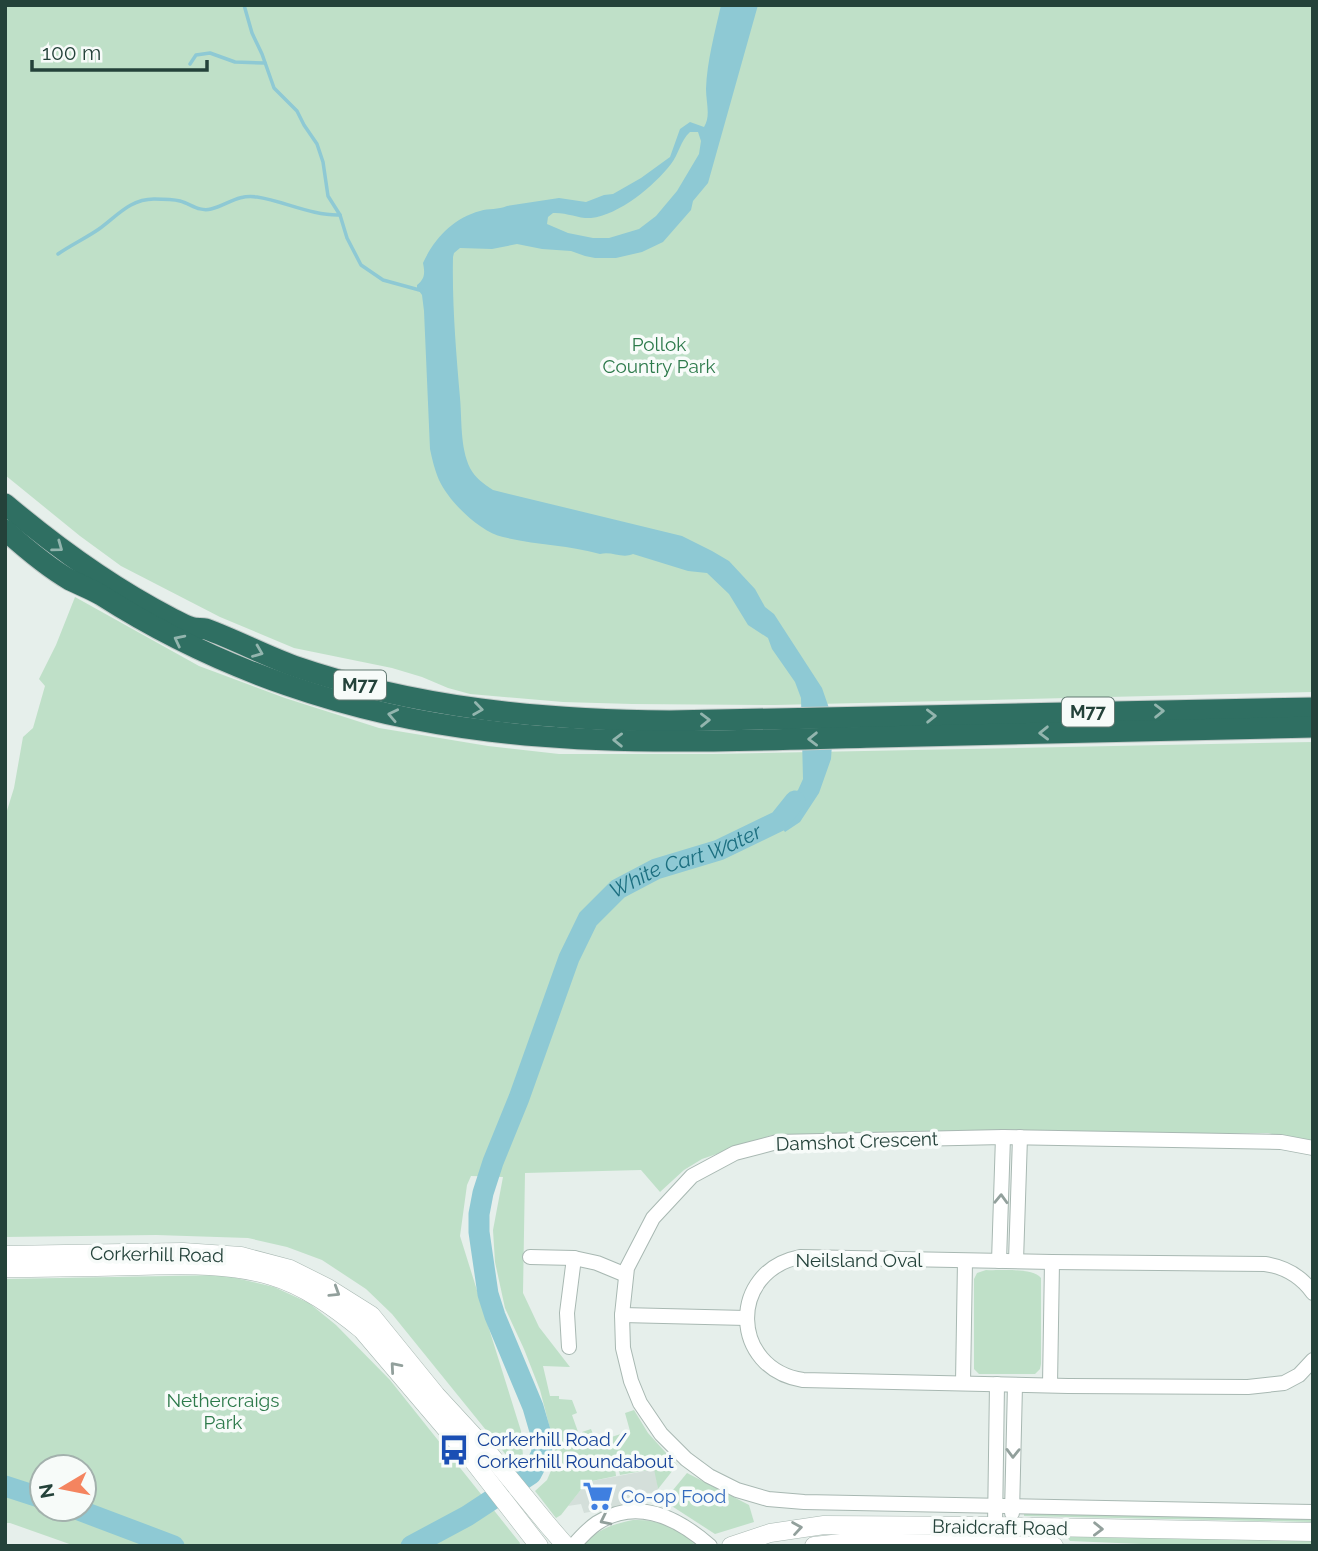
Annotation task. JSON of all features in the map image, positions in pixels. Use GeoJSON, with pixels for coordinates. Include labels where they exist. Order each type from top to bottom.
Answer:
{"type":"FeatureCollection","features":[{"type":"Feature","properties":{"kind":"highway","name":"M77"},"geometry":{"type":"LineString","coordinates":[[5,504],[62,550],[127,593],[170,617],[191,628],[203,628],[255,651],[320,674],[386,692],[484,710],[527,715],[670,721],[760,730]]}},
{"type":"Feature","properties":{"kind":"highway","name":"M77"},"geometry":{"type":"LineString","coordinates":[[5,530],[71,580],[180,640],[258,675],[342,703],[422,721],[520,735],[622,740],[760,730],[1313,708]]}},
{"type":"Feature","properties":{"kind":"highway","name":"M77"},"geometry":{"type":"LineString","coordinates":[[864,727],[1313,727]]}},
{"type":"Feature","properties":{"kind":"street","name":"Damshot Crescent"},"geometry":{"type":"LineString","coordinates":[[804,1503],[768,1499],[737,1490],[709,1476],[686,1459],[661,1434],[640,1403],[631,1381],[623,1348],[622,1315],[627,1268],[653,1218],[692,1176],[735,1153],[777,1142],[1003,1136],[1281,1142],[1313,1148]]}},
{"type":"Feature","properties":{"kind":"street"},"geometry":{"type":"LineString","coordinates":[[999,1261],[1003,1136]]}},
{"type":"Feature","properties":{"kind":"street"},"geometry":{"type":"LineString","coordinates":[[1016,1261],[1020,1137]]}},
{"type":"Feature","properties":{"kind":"street","name":"Corkerhill Road"},"geometry":{"type":"LineString","coordinates":[[5,1255],[183,1252],[241,1255],[290,1269],[328,1287],[371,1315],[436,1395],[510,1494],[534,1539]]}},
{"type":"Feature","properties":{"kind":"street"},"geometry":{"type":"LineString","coordinates":[[530,1257],[574,1258],[626,1275]]}},
{"type":"Feature","properties":{"kind":"street","name":"Neilsland Oval"},"geometry":{"type":"LineString","coordinates":[[746,1318],[750,1299],[759,1282],[773,1268],[800,1257],[1265,1264],[1287,1270],[1299,1277],[1313,1293]]}},
{"type":"Feature","properties":{"kind":"street"},"geometry":{"type":"LineString","coordinates":[[569,1347],[567,1313],[574,1258]]}},
{"type":"Feature","properties":{"kind":"street"},"geometry":{"type":"LineString","coordinates":[[963,1383],[965,1261]]}},
{"type":"Feature","properties":{"kind":"street"},"geometry":{"type":"LineString","coordinates":[[1050,1385],[1052,1262]]}},
{"type":"Feature","properties":{"kind":"street","name":"Corkerhill Road"},"geometry":{"type":"LineString","coordinates":[[5,1269],[187,1265],[234,1267],[272,1276],[311,1294],[362,1330],[477,1452]]}},
{"type":"Feature","properties":{"kind":"street"},"geometry":{"type":"LineString","coordinates":[[622,1315],[746,1318],[759,1356],[774,1370],[803,1380],[1261,1387],[1292,1380],[1313,1360]]}},
{"type":"Feature","properties":{"kind":"street"},"geometry":{"type":"LineString","coordinates":[[998,1384],[995,1505],[1003,1539]]}},
{"type":"Feature","properties":{"kind":"street"},"geometry":{"type":"LineString","coordinates":[[1003,1539],[1012,1506],[1015,1385]]}},
{"type":"Feature","properties":{"kind":"street","name":"Corkerhill Road"},"geometry":{"type":"LineString","coordinates":[[510,1494],[547,1524],[566,1546]]}},
{"type":"Feature","properties":{"kind":"street","name":"Braidcraft Road"},"geometry":{"type":"LineString","coordinates":[[804,1503],[1313,1511]]}},
{"type":"Feature","properties":{"kind":"street"},"geometry":{"type":"LineString","coordinates":[[573,1546],[591,1527],[604,1519],[633,1511],[646,1511],[676,1521],[710,1546]]}},
{"type":"Feature","properties":{"kind":"street","name":"Braidcraft Road"},"geometry":{"type":"LineString","coordinates":[[731,1546],[767,1540],[802,1527],[824,1525],[1003,1539],[1054,1546]]}},
{"type":"Feature","properties":{"kind":"street","name":"Braidcraft Road"},"geometry":{"type":"LineString","coordinates":[[814,1546],[850,1542],[1313,1532]]}},
{"type":"Feature","properties":{"kind":"shaded area"},"geometry":{"type":"Polygon","coordinates":[[[655,1469],[658,1489],[654,1500],[584,1513],[581,1504],[568,1506],[587,1482],[655,1469]]]}},
{"type":"Feature","properties":{"kind":"green space","name":"Pollok Country Park"},"geometry":{"type":"Polygon","coordinates":[[[5,5],[1313,5],[1313,692],[775,705],[563,702],[470,694],[392,668],[294,648],[220,617],[121,566],[5,475],[5,5]]]}},
{"type":"Feature","properties":{"kind":"green space"},"geometry":{"type":"Polygon","coordinates":[[[75,597],[199,666],[285,698],[379,728],[488,746],[559,754],[713,754],[1313,742],[1313,1144],[1268,1133],[772,1135],[702,1159],[684,1170],[660,1192],[641,1170],[525,1173],[523,1293],[539,1327],[570,1367],[543,1366],[550,1396],[572,1400],[577,1413],[572,1415],[582,1443],[585,1443],[582,1432],[591,1429],[596,1442],[630,1431],[625,1413],[634,1410],[648,1433],[677,1465],[658,1489],[654,1469],[620,1475],[618,1467],[623,1466],[621,1457],[609,1459],[610,1468],[615,1468],[616,1476],[587,1482],[556,1518],[535,1491],[547,1480],[553,1466],[555,1448],[540,1390],[505,1308],[495,1262],[493,1230],[503,1177],[471,1176],[467,1185],[460,1236],[521,1431],[523,1456],[515,1466],[392,1314],[366,1289],[322,1260],[287,1247],[248,1238],[156,1235],[5,1237],[5,817],[14,788],[23,737],[33,728],[45,686],[39,679],[75,597]]]}},
{"type":"Feature","properties":{"kind":"green space"},"geometry":{"type":"Polygon","coordinates":[[[986,1270],[1031,1272],[1041,1278],[1041,1364],[1035,1374],[979,1374],[974,1369],[974,1279],[977,1273],[986,1270]]]}},
{"type":"Feature","properties":{"kind":"green space","name":"Nethercraigs Park"},"geometry":{"type":"Polygon","coordinates":[[[223,1275],[274,1287],[309,1303],[336,1325],[390,1380],[520,1543],[519,1546],[75,1546],[5,1523],[5,1279],[223,1275]]]}},
{"type":"Feature","properties":{"kind":"green space"},"geometry":{"type":"Polygon","coordinates":[[[687,1473],[749,1505],[754,1522],[715,1534],[664,1501],[687,1473]]]}},
{"type":"Feature","properties":{"kind":"green space"},"geometry":{"type":"Polygon","coordinates":[[[1024,1511],[1313,1517],[1313,1522],[1024,1516],[1024,1511]]]}},
{"type":"Feature","properties":{"kind":"green space"},"geometry":{"type":"Polygon","coordinates":[[[633,1520],[650,1521],[676,1529],[696,1546],[584,1544],[606,1528],[633,1520]]]}},
{"type":"Feature","properties":{"kind":"green space"},"geometry":{"type":"Polygon","coordinates":[[[1070,1535],[1313,1540],[1313,1546],[1070,1541],[1070,1535]]]}},
{"type":"Feature","properties":{"kind":"water"},"geometry":{"type":"Polygon","coordinates":[[[721,5],[758,5],[708,183],[693,201],[691,210],[663,242],[642,252],[616,258],[595,258],[571,251],[517,244],[492,249],[460,248],[454,253],[454,310],[462,433],[470,468],[477,478],[493,490],[682,536],[729,561],[755,589],[822,688],[830,711],[831,759],[819,793],[800,822],[785,832],[773,815],[798,790],[803,779],[801,698],[795,682],[772,649],[768,638],[748,625],[729,594],[707,573],[688,571],[633,554],[600,554],[515,540],[494,534],[466,515],[444,489],[430,449],[424,311],[422,295],[417,288],[423,278],[423,263],[433,246],[461,219],[483,210],[507,206],[559,198],[586,202],[613,194],[670,157],[680,129],[690,122],[704,127],[708,114],[708,68],[721,5]],[[690,132],[664,173],[624,205],[602,216],[591,218],[553,213],[548,217],[547,224],[568,233],[593,238],[609,238],[639,229],[656,216],[677,191],[699,154],[701,141],[698,132],[690,132]]]}},
{"type":"Feature","properties":{"kind":"waterway"},"geometry":{"type":"LineString","coordinates":[[244,5],[274,88],[297,111],[317,144],[323,162],[328,196],[340,215],[347,238],[361,265],[383,280],[423,291]]}},
{"type":"Feature","properties":{"kind":"waterway"},"geometry":{"type":"LineString","coordinates":[[190,64],[196,55],[210,53],[235,62],[265,63]]}},
{"type":"Feature","properties":{"kind":"waterway"},"geometry":{"type":"LineString","coordinates":[[58,254],[131,205],[145,200],[177,200],[207,210],[250,196],[319,213],[340,215]]}},
{"type":"Feature","properties":{"kind":"waterway","name":"White Cart Water"},"geometry":{"type":"LineString","coordinates":[[411,1546],[467,1516],[531,1474],[542,1453],[540,1431],[533,1407],[488,1294],[479,1214],[493,1162],[569,958],[588,919],[618,889],[656,869],[719,850],[779,821],[795,801]]}},
{"type":"Feature","properties":{"kind":"waterway","name":"White Cart Water"},"geometry":{"type":"LineString","coordinates":[[5,1486],[28,1493]]}},
{"type":"Feature","properties":{"kind":"waterway","name":"White Cart Water"},"geometry":{"type":"LineString","coordinates":[[98,1517],[174,1546]]}},
{"type":"Feature","properties":{"kind":"place","name":"Corkerhill Road / Corkerhill Roundabout"},"geometry":{"type":"Point","coordinates":[454,1450]}},
{"type":"Feature","properties":{"kind":"place","name":"Co-op Food"},"geometry":{"type":"Point","coordinates":[598,1496]}}]}
